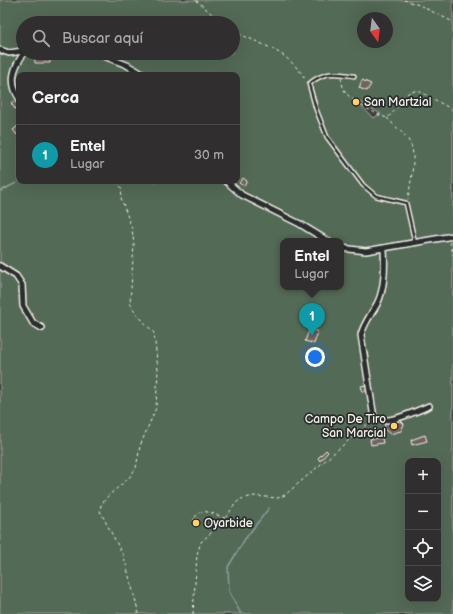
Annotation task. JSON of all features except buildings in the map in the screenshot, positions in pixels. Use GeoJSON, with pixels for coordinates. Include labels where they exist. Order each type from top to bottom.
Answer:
{"type":"FeatureCollection","features":[{"type":"Feature","properties":{"kind":"street"},"geometry":{"type":"LineString","coordinates":[[0,50],[9,53],[16,53]]}},
{"type":"Feature","properties":{"kind":"street"},"geometry":{"type":"LineString","coordinates":[[16,94],[13,89],[12,78],[20,60]]}},
{"type":"Feature","properties":{"kind":"street"},"geometry":{"type":"LineString","coordinates":[[115,60],[128,65],[139,72]]}},
{"type":"Feature","properties":{"kind":"street"},"geometry":{"type":"LineString","coordinates":[[229,184],[242,195],[300,224],[323,238]]}},
{"type":"Feature","properties":{"kind":"street"},"geometry":{"type":"LineString","coordinates":[[344,249],[358,251],[384,249],[451,237]]}},
{"type":"Feature","properties":{"kind":"street"},"geometry":{"type":"LineString","coordinates":[[384,249],[381,293],[377,304],[363,326],[361,335],[374,418],[386,421],[429,406]]}},
{"type":"Feature","properties":{"kind":"street"},"geometry":{"type":"LineString","coordinates":[[0,266],[16,276],[22,285],[23,306],[33,323],[42,328]]}},
{"type":"Feature","properties":{"kind":"lane"},"geometry":{"type":"LineString","coordinates":[[354,76],[340,74],[319,76],[309,84],[316,109],[327,137],[363,185],[376,196],[406,203],[415,243]]}},
{"type":"Feature","properties":{"kind":"path"},"geometry":{"type":"LineString","coordinates":[[196,0],[214,16]]}},
{"type":"Feature","properties":{"kind":"path"},"geometry":{"type":"LineString","coordinates":[[404,0],[420,5],[453,22]]}},
{"type":"Feature","properties":{"kind":"path"},"geometry":{"type":"LineString","coordinates":[[240,35],[282,53],[294,63],[309,84]]}},
{"type":"Feature","properties":{"kind":"path"},"geometry":{"type":"LineString","coordinates":[[340,74],[346,93],[354,100],[387,118],[410,142],[414,154],[409,194],[406,203]]}},
{"type":"Feature","properties":{"kind":"path"},"geometry":{"type":"LineString","coordinates":[[387,118],[392,114],[403,97],[413,90],[419,91],[453,110]]}},
{"type":"Feature","properties":{"kind":"path"},"geometry":{"type":"LineString","coordinates":[[119,184],[122,189],[122,202],[132,229],[134,244],[130,304],[135,312],[154,332],[157,377],[156,408],[140,446],[136,468],[129,478],[108,496],[101,505],[100,511],[124,557],[139,614]]}},
{"type":"Feature","properties":{"kind":"path"},"geometry":{"type":"LineString","coordinates":[[451,237],[453,256]]}},
{"type":"Feature","properties":{"kind":"path"},"geometry":{"type":"LineString","coordinates":[[193,614],[197,554],[201,542],[226,518],[236,503],[241,499],[254,496],[278,498],[285,495],[374,418]]}},
{"type":"Feature","properties":{"kind":"path"},"geometry":{"type":"LineString","coordinates":[[195,517],[198,513],[203,511],[226,518]]}},
{"type":"Feature","properties":{"kind":"green space"},"geometry":{"type":"Polygon","coordinates":[[[0,0],[453,0],[453,614],[0,614],[0,192],[16,183],[0,191],[0,0]],[[356,100],[373,118],[381,114],[356,100]]]}},
{"type":"Feature","properties":{"kind":"waterway"},"geometry":{"type":"LineString","coordinates":[[241,614],[229,591],[228,567],[245,539],[269,508]]}},
{"type":"Feature","properties":{"kind":"place","name":"San Martzial"},"geometry":{"type":"Point","coordinates":[356,102]}},
{"type":"Feature","properties":{"kind":"place","name":"Entel"},"geometry":{"type":"Point","coordinates":[312,336]}},
{"type":"Feature","properties":{"kind":"place","name":"Campo De Tiro San Marcial"},"geometry":{"type":"Point","coordinates":[394,426]}},
{"type":"Feature","properties":{"kind":"place","name":"Oyarbide"},"geometry":{"type":"Point","coordinates":[196,523]}}]}
